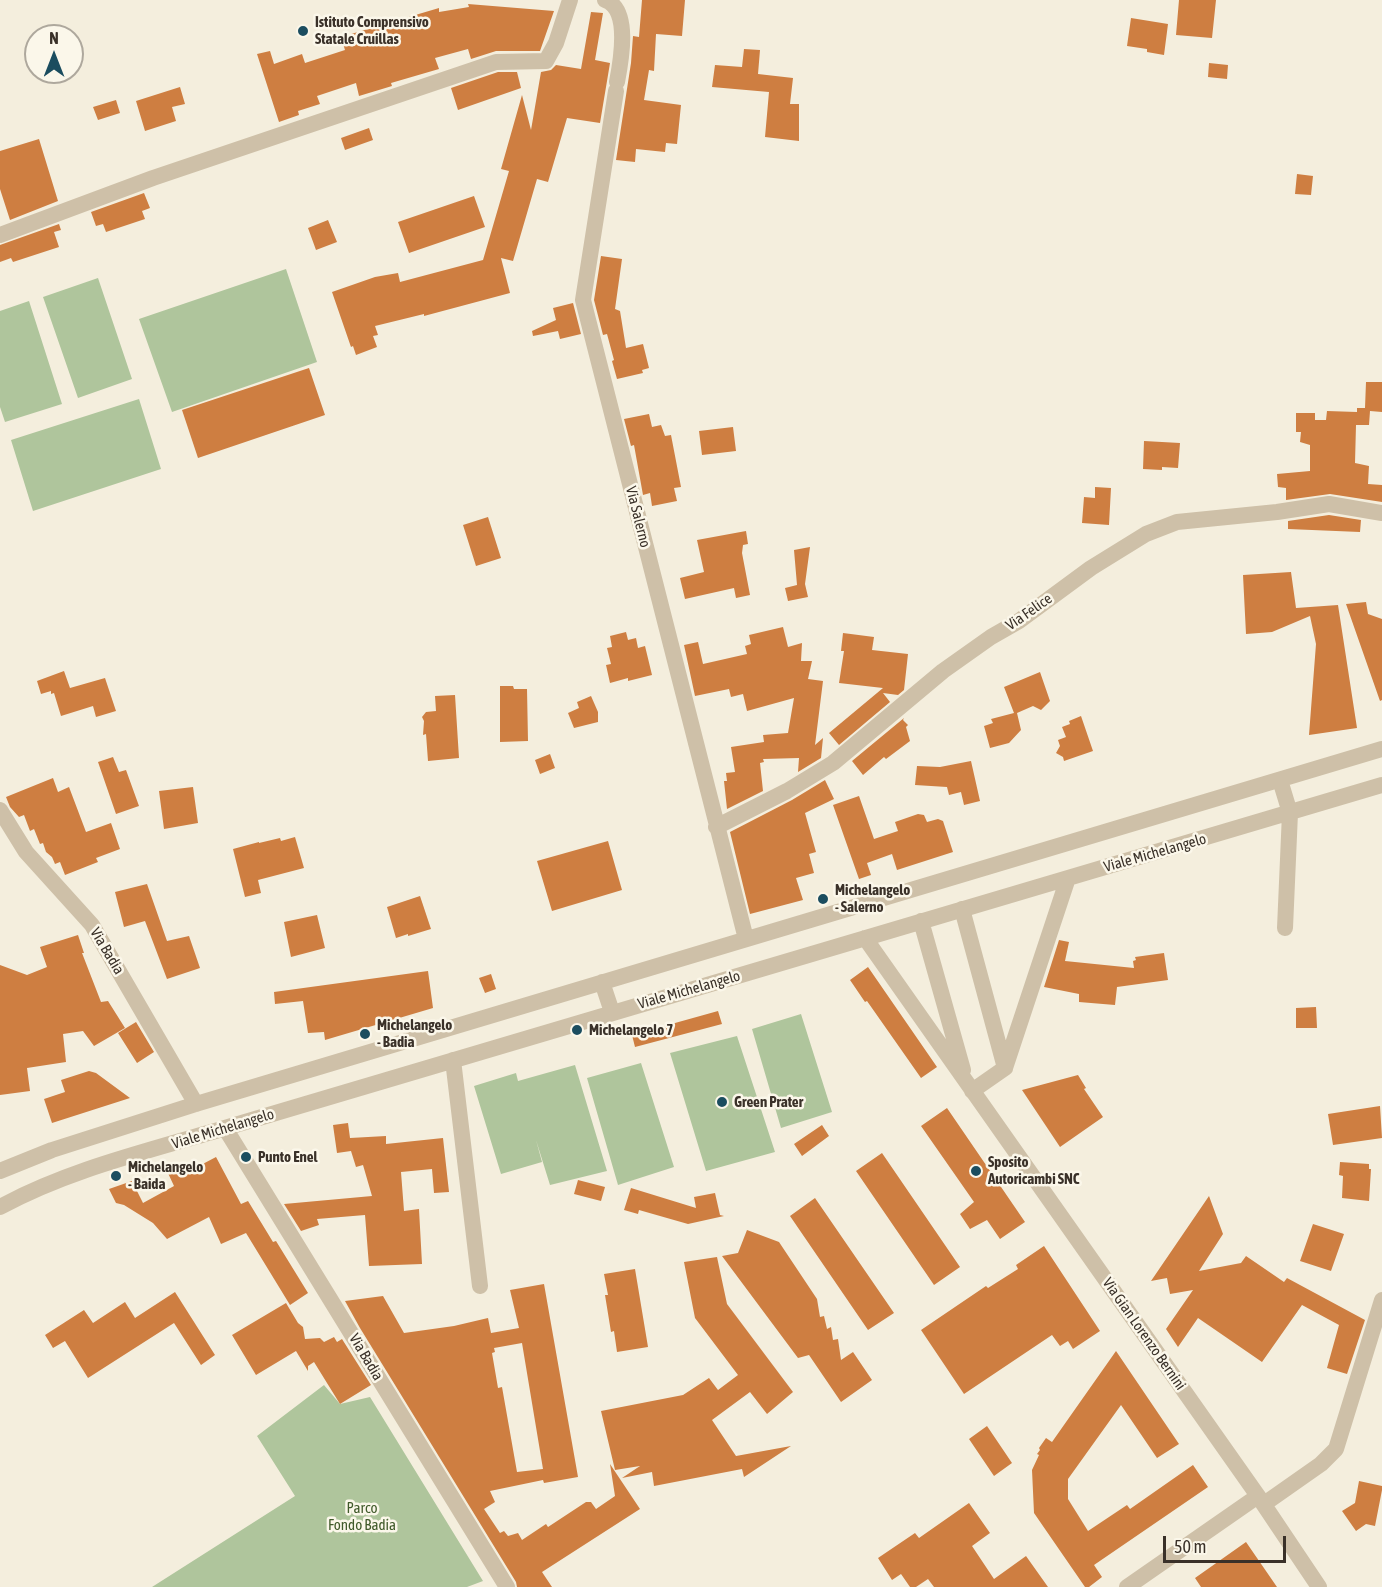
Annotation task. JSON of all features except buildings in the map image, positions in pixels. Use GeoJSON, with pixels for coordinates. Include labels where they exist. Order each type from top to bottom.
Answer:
{"type":"FeatureCollection","features":[{"type":"Feature","properties":{"kind":"street"},"geometry":{"type":"LineString","coordinates":[[0,235],[153,178],[496,62],[546,61],[556,43],[570,0]]}},
{"type":"Feature","properties":{"kind":"street","name":"Via Salerno"},"geometry":{"type":"LineString","coordinates":[[605,0],[610,2],[618,14],[622,30],[617,86],[583,300],[746,939]]}},
{"type":"Feature","properties":{"kind":"street","name":"Via Felice"},"geometry":{"type":"LineString","coordinates":[[716,827],[787,791],[833,764],[943,671],[991,637],[1019,621],[1091,568],[1146,534],[1177,522],[1277,512],[1329,504],[1382,513]]}},
{"type":"Feature","properties":{"kind":"street","name":"Viale Michelangelo"},"geometry":{"type":"LineString","coordinates":[[0,1171],[52,1150],[196,1104],[1382,749]]}},
{"type":"Feature","properties":{"kind":"street"},"geometry":{"type":"LineString","coordinates":[[1280,780],[1290,813],[1285,928]]}},
{"type":"Feature","properties":{"kind":"street","name":"Viale Michelangelo"},"geometry":{"type":"LineString","coordinates":[[0,1207],[66,1176],[1382,785]]}},
{"type":"Feature","properties":{"kind":"street","name":"Via Badia"},"geometry":{"type":"LineString","coordinates":[[0,810],[26,852],[92,925],[196,1104]]}},
{"type":"Feature","properties":{"kind":"street"},"geometry":{"type":"LineString","coordinates":[[969,1087],[1005,1068],[1068,878]]}},
{"type":"Feature","properties":{"kind":"street"},"geometry":{"type":"LineString","coordinates":[[962,909],[1005,1068]]}},
{"type":"Feature","properties":{"kind":"street","name":"Via Gian Lorenzo Bernini"},"geometry":{"type":"LineString","coordinates":[[921,921],[969,1087]]}},
{"type":"Feature","properties":{"kind":"street","name":"Via Gian Lorenzo Bernini"},"geometry":{"type":"LineString","coordinates":[[866,938],[1261,1500],[1319,1587]]}},
{"type":"Feature","properties":{"kind":"street"},"geometry":{"type":"LineString","coordinates":[[602,982],[612,1012]]}},
{"type":"Feature","properties":{"kind":"street"},"geometry":{"type":"LineString","coordinates":[[453,1060],[480,1286]]}},
{"type":"Feature","properties":{"kind":"street","name":"Via Badia"},"geometry":{"type":"LineString","coordinates":[[225,1128],[507,1587]]}},
{"type":"Feature","properties":{"kind":"street"},"geometry":{"type":"LineString","coordinates":[[1127,1587],[1321,1464],[1336,1449],[1382,1300]]}},
{"type":"Feature","properties":{"kind":"green space"},"geometry":{"type":"Polygon","coordinates":[[[286,269],[317,362],[172,412],[139,319],[286,269]]]}},
{"type":"Feature","properties":{"kind":"green space"},"geometry":{"type":"Polygon","coordinates":[[[98,278],[132,379],[78,398],[43,297],[98,278]]]}},
{"type":"Feature","properties":{"kind":"green space"},"geometry":{"type":"Polygon","coordinates":[[[29,301],[62,404],[5,422],[0,407],[0,311],[29,301]]]}},
{"type":"Feature","properties":{"kind":"green space"},"geometry":{"type":"Polygon","coordinates":[[[139,399],[161,469],[33,511],[11,440],[139,399]]]}},
{"type":"Feature","properties":{"kind":"green space","name":"Green Prater"},"geometry":{"type":"Polygon","coordinates":[[[801,1014],[832,1112],[781,1128],[752,1029],[801,1014]]]}},
{"type":"Feature","properties":{"kind":"green space","name":"Green Prater"},"geometry":{"type":"Polygon","coordinates":[[[737,1036],[775,1152],[706,1171],[670,1053],[737,1036]]]}},
{"type":"Feature","properties":{"kind":"green space"},"geometry":{"type":"Polygon","coordinates":[[[641,1063],[674,1167],[618,1185],[587,1078],[641,1063]]]}},
{"type":"Feature","properties":{"kind":"green space"},"geometry":{"type":"Polygon","coordinates":[[[575,1065],[607,1171],[550,1185],[536,1140],[542,1162],[501,1174],[474,1086],[516,1073],[518,1081],[575,1065]]]}},
{"type":"Feature","properties":{"kind":"green space","name":"Parco Fondo Badia"},"geometry":{"type":"Polygon","coordinates":[[[324,1385],[340,1404],[370,1397],[483,1581],[467,1587],[152,1587],[295,1496],[257,1436],[324,1385]]]}},
{"type":"Feature","properties":{"kind":"place","name":"Istituto Comprensivo Statale Cruillas"},"geometry":{"type":"Point","coordinates":[303,31]}},
{"type":"Feature","properties":{"kind":"place","name":"Michelangelo - Salerno"},"geometry":{"type":"Point","coordinates":[823,899]}},
{"type":"Feature","properties":{"kind":"place","name":"Michelangelo 7"},"geometry":{"type":"Point","coordinates":[577,1030]}},
{"type":"Feature","properties":{"kind":"place","name":"Michelangelo - Badia"},"geometry":{"type":"Point","coordinates":[365,1034]}},
{"type":"Feature","properties":{"kind":"place","name":"Green Prater"},"geometry":{"type":"Point","coordinates":[722,1102]}},
{"type":"Feature","properties":{"kind":"place","name":"Punto Enel"},"geometry":{"type":"Point","coordinates":[246,1157]}},
{"type":"Feature","properties":{"kind":"place","name":"Sposito Autoricambi SNC"},"geometry":{"type":"Point","coordinates":[976,1171]}},
{"type":"Feature","properties":{"kind":"place","name":"Michelangelo - Baida"},"geometry":{"type":"Point","coordinates":[116,1176]}}]}
